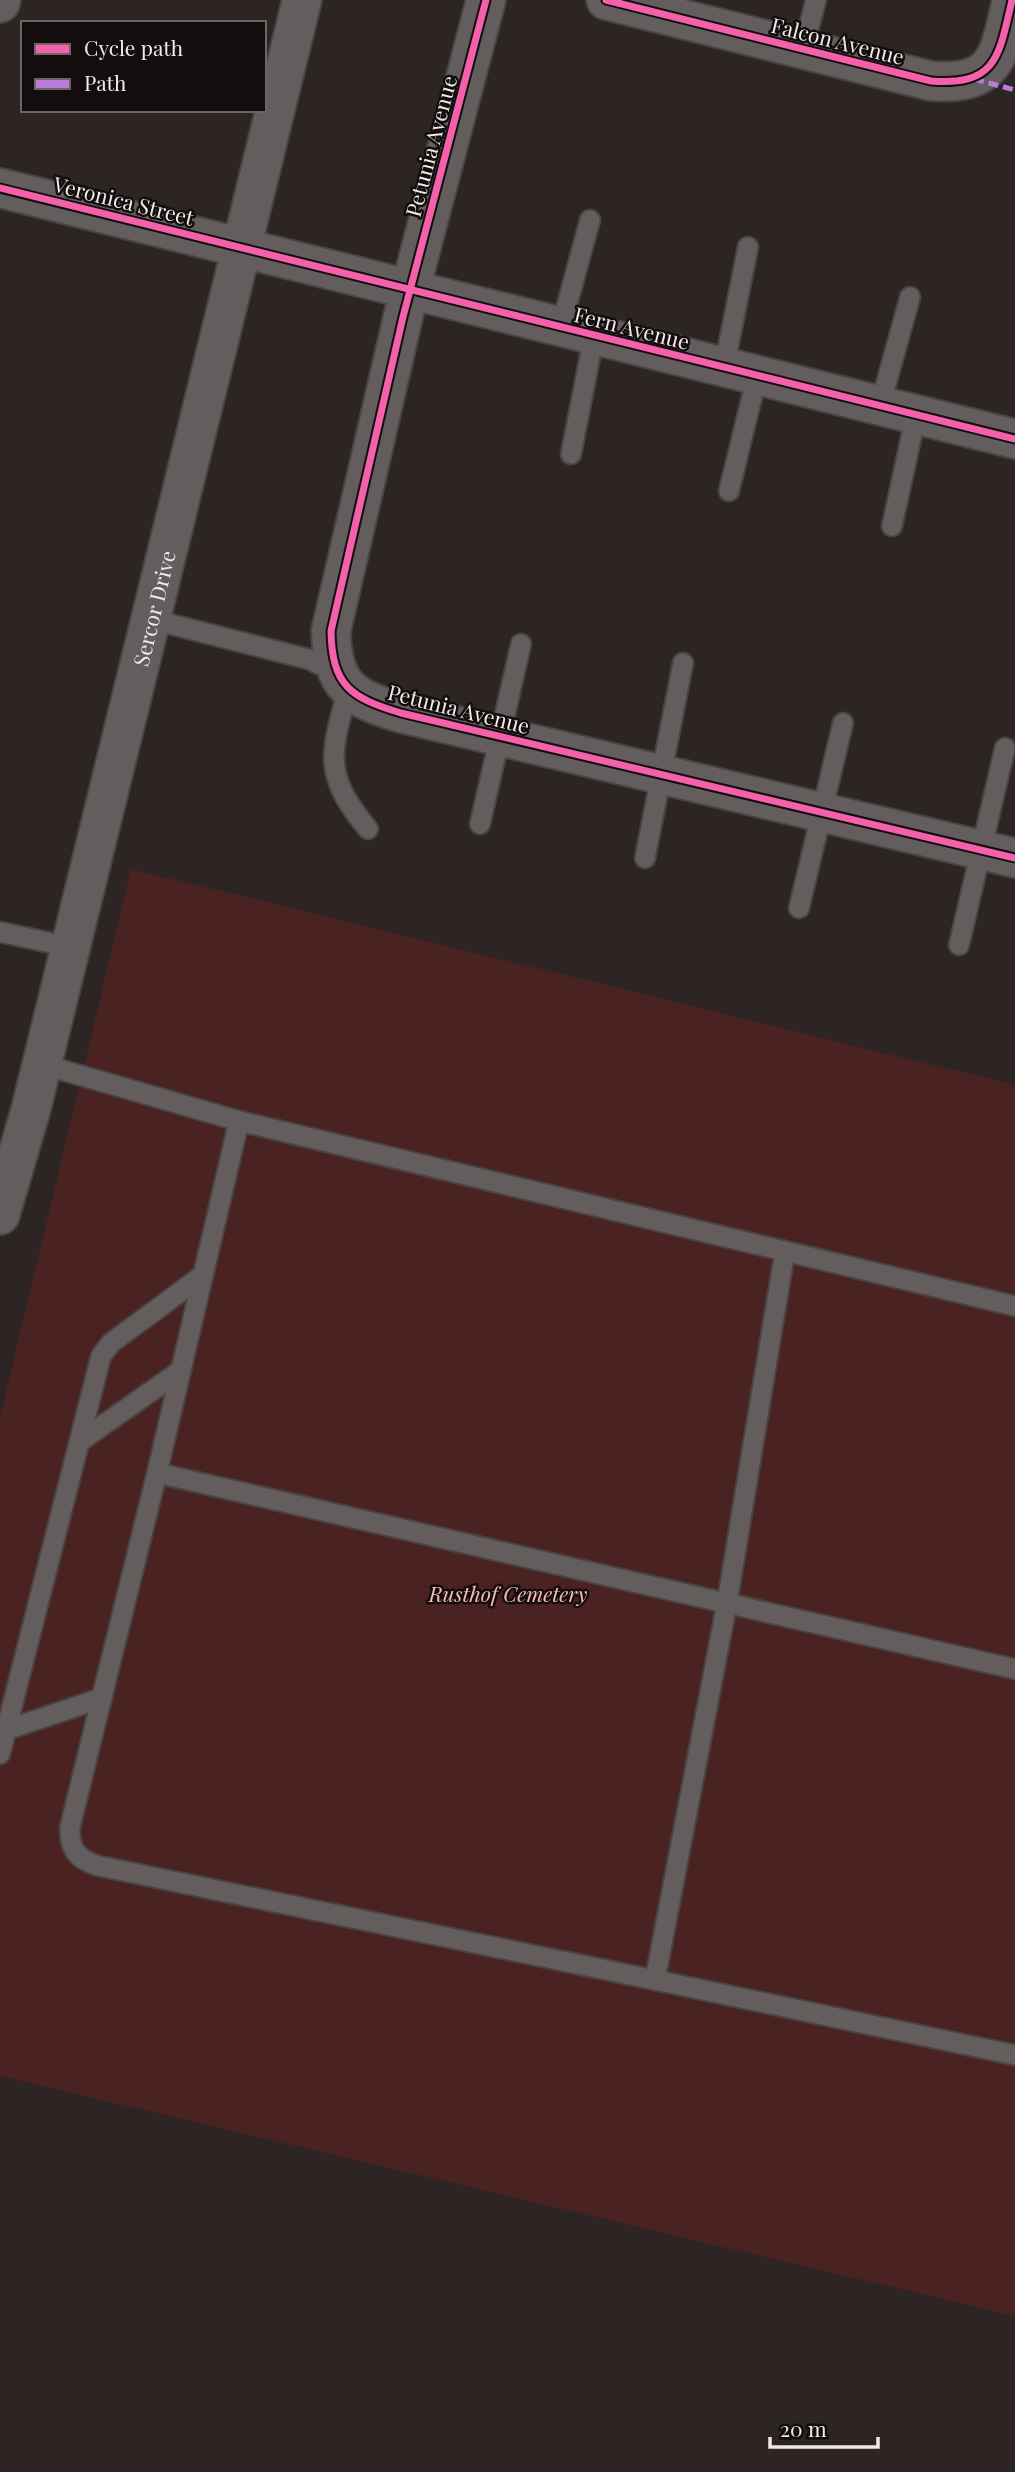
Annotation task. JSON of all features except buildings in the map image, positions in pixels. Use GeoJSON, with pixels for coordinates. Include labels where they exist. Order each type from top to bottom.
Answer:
{"type":"FeatureCollection","features":[{"type":"Feature","properties":{"kind":"street","name":"Sercor Drive"},"geometry":{"type":"LineString","coordinates":[[0,1216],[10,1190],[302,0]]}},
{"type":"Feature","properties":{"kind":"street","name":"Petunia Avenue"},"geometry":{"type":"LineString","coordinates":[[486,0],[410,290],[331,631],[341,681],[371,704],[998,854]]}},
{"type":"Feature","properties":{"kind":"street","name":"Falcon Avenue"},"geometry":{"type":"LineString","coordinates":[[606,0],[644,5],[931,81],[954,82],[974,79],[996,60],[1012,0]]}},
{"type":"Feature","properties":{"kind":"street","name":"Veronica Street"},"geometry":{"type":"LineString","coordinates":[[0,188],[240,248]]}},
{"type":"Feature","properties":{"kind":"street","name":"Fern Avenue"},"geometry":{"type":"LineString","coordinates":[[240,248],[1015,439]]}},
{"type":"Feature","properties":{"kind":"lane"},"geometry":{"type":"LineString","coordinates":[[803,49],[816,0]]}},
{"type":"Feature","properties":{"kind":"lane"},"geometry":{"type":"LineString","coordinates":[[571,454],[577,331],[590,220]]}},
{"type":"Feature","properties":{"kind":"lane"},"geometry":{"type":"LineString","coordinates":[[729,491],[741,372],[748,247]]}},
{"type":"Feature","properties":{"kind":"lane"},"geometry":{"type":"LineString","coordinates":[[892,526],[898,411],[910,297]]}},
{"type":"Feature","properties":{"kind":"lane"},"geometry":{"type":"LineString","coordinates":[[150,618],[308,659],[341,681],[333,764],[338,786],[368,830]]}},
{"type":"Feature","properties":{"kind":"lane"},"geometry":{"type":"LineString","coordinates":[[480,824],[521,644]]}},
{"type":"Feature","properties":{"kind":"lane"},"geometry":{"type":"LineString","coordinates":[[645,858],[683,663]]}},
{"type":"Feature","properties":{"kind":"lane"},"geometry":{"type":"LineString","coordinates":[[799,908],[844,723]]}},
{"type":"Feature","properties":{"kind":"lane"},"geometry":{"type":"LineString","coordinates":[[959,946],[998,854],[1005,748]]}},
{"type":"Feature","properties":{"kind":"lane"},"geometry":{"type":"LineString","coordinates":[[0,932],[70,947]]}},
{"type":"Feature","properties":{"kind":"lane"},"geometry":{"type":"LineString","coordinates":[[41,1065],[239,1121],[1015,1306]]}},
{"type":"Feature","properties":{"kind":"lane"},"geometry":{"type":"LineString","coordinates":[[239,1121],[70,1828],[69,1841],[74,1852],[84,1862],[1015,2054]]}},
{"type":"Feature","properties":{"kind":"lane"},"geometry":{"type":"LineString","coordinates":[[655,1980],[727,1603],[785,1251]]}},
{"type":"Feature","properties":{"kind":"lane"},"geometry":{"type":"LineString","coordinates":[[0,1754],[105,1348],[203,1275]]}},
{"type":"Feature","properties":{"kind":"lane"},"geometry":{"type":"LineString","coordinates":[[79,1442],[180,1371]]}},
{"type":"Feature","properties":{"kind":"lane"},"geometry":{"type":"LineString","coordinates":[[157,1472],[1015,1669]]}},
{"type":"Feature","properties":{"kind":"lane"},"geometry":{"type":"LineString","coordinates":[[6,1730],[102,1698]]}},
{"type":"Feature","properties":{"kind":"green space","name":"Rusthof Cemetery"},"geometry":{"type":"Polygon","coordinates":[[[131,869],[1015,1085],[1015,2316],[0,2076],[0,1417],[131,869]]]}},
{"type":"Feature","properties":{"kind":"marked path"},"geometry":{"type":"LineString","coordinates":[[974,79],[1015,90]]}},
{"type":"Feature","properties":{"kind":"cycle path"},"geometry":{"type":"LineString","coordinates":[[486,0],[403,317],[331,631],[332,650],[340,677],[357,695],[401,713],[1015,858]]}},
{"type":"Feature","properties":{"kind":"cycle path"},"geometry":{"type":"LineString","coordinates":[[606,0],[931,81],[953,81],[970,78],[982,72],[998,52],[1012,0]]}},
{"type":"Feature","properties":{"kind":"cycle path"},"geometry":{"type":"LineString","coordinates":[[0,188],[1015,439]]}}]}
